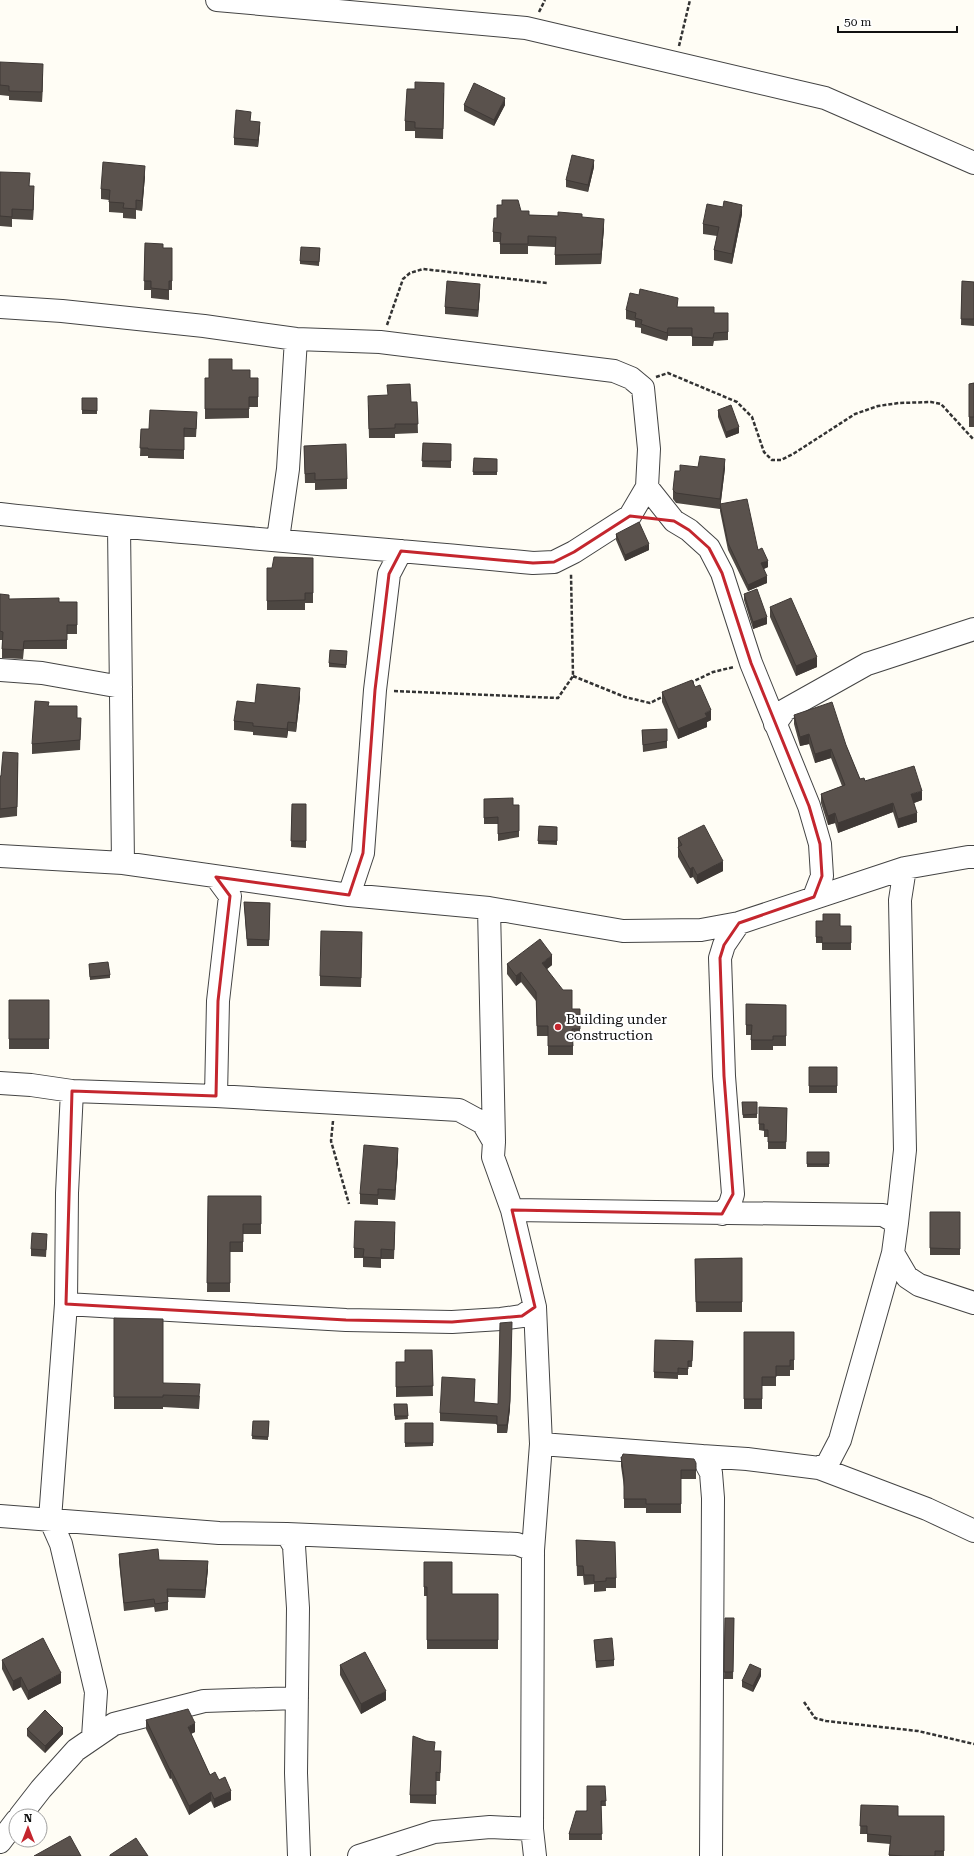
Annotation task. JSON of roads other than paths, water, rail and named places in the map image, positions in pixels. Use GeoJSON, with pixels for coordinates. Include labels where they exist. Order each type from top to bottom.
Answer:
{"type":"FeatureCollection","features":[{"type":"Feature","properties":{"kind":"street"},"geometry":{"type":"LineString","coordinates":[[217,0],[526,28],[825,98],[974,163]]}},
{"type":"Feature","properties":{"kind":"street"},"geometry":{"type":"LineString","coordinates":[[0,307],[62,311],[204,326],[296,339],[380,342],[614,371],[631,378],[642,388],[649,449],[647,487],[630,516],[574,552],[554,562],[534,563],[278,539],[118,527],[0,514]]}},
{"type":"Feature","properties":{"kind":"street"},"geometry":{"type":"LineString","coordinates":[[278,539],[288,469],[296,339]]}},
{"type":"Feature","properties":{"kind":"street"},"geometry":{"type":"LineString","coordinates":[[647,487],[674,521],[689,530],[709,548],[722,573],[751,663],[809,806],[820,844],[822,876],[814,897]]}},
{"type":"Feature","properties":{"kind":"street"},"geometry":{"type":"LineString","coordinates":[[630,516],[674,521]]}},
{"type":"Feature","properties":{"kind":"street"},"geometry":{"type":"LineString","coordinates":[[118,527],[123,863]]}},
{"type":"Feature","properties":{"kind":"street"},"geometry":{"type":"LineString","coordinates":[[379,549],[389,574]]}},
{"type":"Feature","properties":{"kind":"street"},"geometry":{"type":"LineString","coordinates":[[349,894],[363,853],[375,690],[389,574],[401,550]]}},
{"type":"Feature","properties":{"kind":"street"},"geometry":{"type":"LineString","coordinates":[[775,724],[785,710],[867,664],[974,629]]}},
{"type":"Feature","properties":{"kind":"street"},"geometry":{"type":"LineString","coordinates":[[0,670],[42,673],[121,686]]}},
{"type":"Feature","properties":{"kind":"street"},"geometry":{"type":"LineString","coordinates":[[0,856],[123,863],[216,877],[349,894],[489,908],[623,931],[701,930],[739,923],[905,868],[974,857]]}},
{"type":"Feature","properties":{"kind":"street"},"geometry":{"type":"LineString","coordinates":[[819,1468],[828,1463],[840,1440],[893,1253],[905,1150],[900,900],[905,868]]}},
{"type":"Feature","properties":{"kind":"street"},"geometry":{"type":"LineString","coordinates":[[216,877],[230,896],[218,1001],[216,1096]]}},
{"type":"Feature","properties":{"kind":"street"},"geometry":{"type":"LineString","coordinates":[[489,908],[494,1142],[493,1157],[512,1210],[535,1307],[541,1444],[533,1550],[532,1828],[535,1856]]}},
{"type":"Feature","properties":{"kind":"street"},"geometry":{"type":"LineString","coordinates":[[722,1214],[730,1204],[733,1194],[724,1076],[720,958],[724,945],[739,923]]}},
{"type":"Feature","properties":{"kind":"street"},"geometry":{"type":"LineString","coordinates":[[701,930],[720,958]]}},
{"type":"Feature","properties":{"kind":"street"},"geometry":{"type":"LineString","coordinates":[[0,1083],[31,1085],[72,1091],[216,1096],[459,1110],[483,1123],[494,1142]]}},
{"type":"Feature","properties":{"kind":"street"},"geometry":{"type":"LineString","coordinates":[[72,1091],[67,1193],[66,1304],[50,1519],[61,1544],[96,1692],[93,1737]]}},
{"type":"Feature","properties":{"kind":"street"},"geometry":{"type":"LineString","coordinates":[[512,1210],[722,1214],[883,1214],[896,1223]]}},
{"type":"Feature","properties":{"kind":"street"},"geometry":{"type":"LineString","coordinates":[[893,1253],[907,1277],[919,1285],[974,1302]]}},
{"type":"Feature","properties":{"kind":"street"},"geometry":{"type":"LineString","coordinates":[[66,1304],[346,1320],[452,1322],[522,1316],[535,1307]]}},
{"type":"Feature","properties":{"kind":"street"},"geometry":{"type":"LineString","coordinates":[[541,1444],[747,1459],[819,1468],[927,1509],[974,1531]]}},
{"type":"Feature","properties":{"kind":"street"},"geometry":{"type":"LineString","coordinates":[[702,1456],[711,1473],[713,1498],[713,1855]]}},
{"type":"Feature","properties":{"kind":"street"},"geometry":{"type":"LineString","coordinates":[[0,1516],[219,1533],[287,1534],[517,1544],[533,1550]]}},
{"type":"Feature","properties":{"kind":"street"},"geometry":{"type":"LineString","coordinates":[[61,1544],[78,1521]]}},
{"type":"Feature","properties":{"kind":"street"},"geometry":{"type":"LineString","coordinates":[[287,1534],[294,1546],[298,1608],[296,1773],[300,1856]]}},
{"type":"Feature","properties":{"kind":"street"},"geometry":{"type":"LineString","coordinates":[[26,1808],[76,1750],[114,1724],[204,1701],[297,1698]]}},
{"type":"Feature","properties":{"kind":"street"},"geometry":{"type":"LineString","coordinates":[[359,1856],[434,1832],[490,1827],[532,1828]]}},
{"type":"Feature","properties":{"kind":"street"},"geometry":{"type":"LineString","coordinates":[[0,1842],[8,1832]]}},
{"type":"Feature","properties":{"kind":"place","name":"Building under construction"},"geometry":{"type":"Point","coordinates":[558,1027]}}]}
